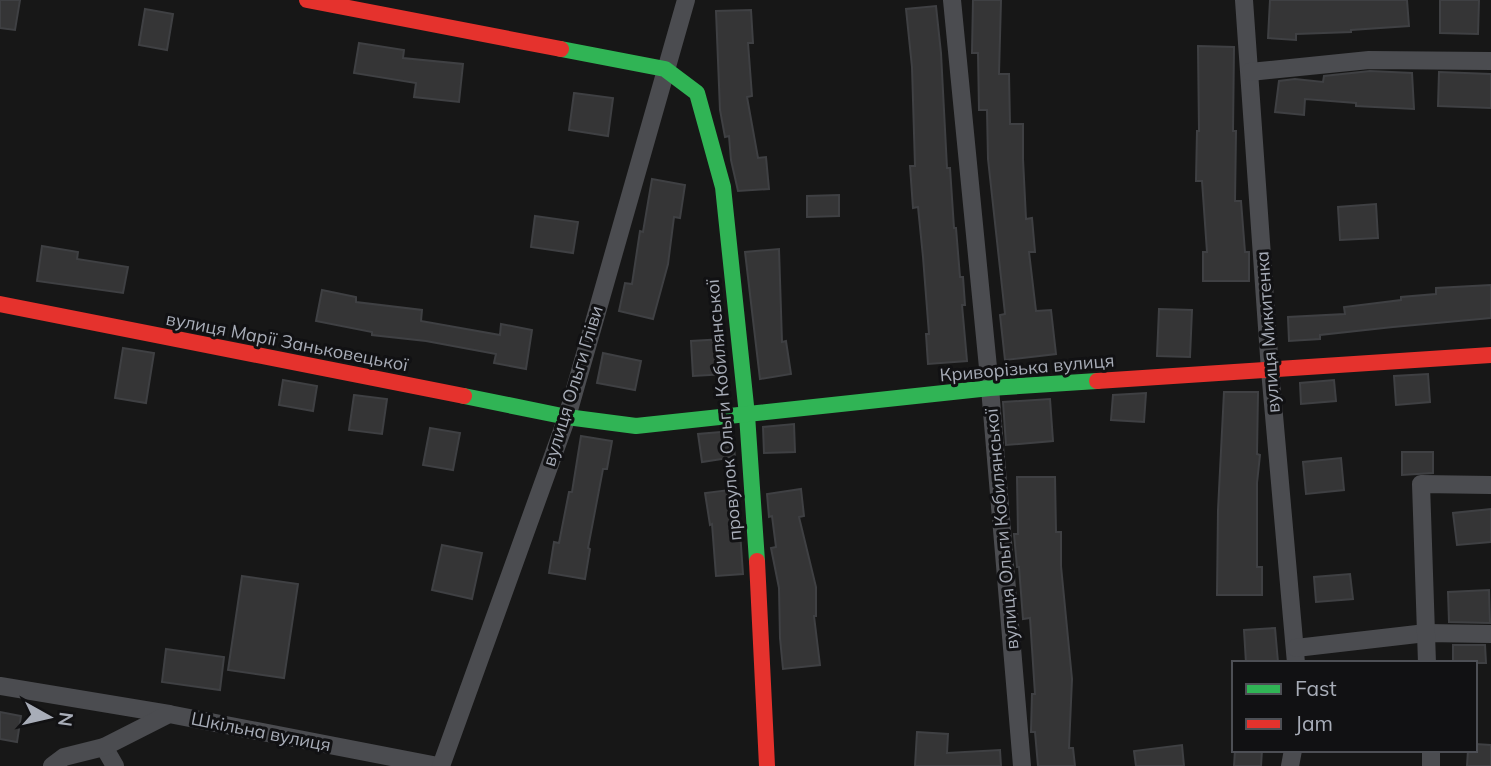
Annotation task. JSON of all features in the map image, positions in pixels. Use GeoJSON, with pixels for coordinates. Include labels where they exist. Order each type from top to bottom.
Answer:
{"type":"FeatureCollection","features":[{"type":"Feature","properties":{"kind":"street"},"geometry":{"type":"LineString","coordinates":[[307,0],[665,69]]}},
{"type":"Feature","properties":{"kind":"street","name":"вулиця Ольги Гліви"},"geometry":{"type":"LineString","coordinates":[[439,766],[566,417],[686,0]]}},
{"type":"Feature","properties":{"kind":"street","name":"вулиця Ольги Кобилянської"},"geometry":{"type":"LineString","coordinates":[[952,0],[990,388],[1022,766]]}},
{"type":"Feature","properties":{"kind":"street","name":"вулиця Микитенка"},"geometry":{"type":"LineString","coordinates":[[1244,0],[1270,370],[1296,656]]}},
{"type":"Feature","properties":{"kind":"street"},"geometry":{"type":"LineString","coordinates":[[1250,72],[1369,60],[1491,61]]}},
{"type":"Feature","properties":{"kind":"street","name":"провулок Ольги Кобилянської"},"geometry":{"type":"LineString","coordinates":[[665,69],[697,93],[723,187],[747,415],[764,671],[767,766]]}},
{"type":"Feature","properties":{"kind":"street","name":"вулиця Марії Заньковецької"},"geometry":{"type":"LineString","coordinates":[[0,304],[566,417]]}},
{"type":"Feature","properties":{"kind":"street","name":"Криворізька вулиця"},"geometry":{"type":"LineString","coordinates":[[566,417],[636,426],[990,388],[1491,355]]}},
{"type":"Feature","properties":{"kind":"street"},"geometry":{"type":"LineString","coordinates":[[1427,661],[1421,484],[1491,485]]}},
{"type":"Feature","properties":{"kind":"street"},"geometry":{"type":"LineString","coordinates":[[1296,656],[1426,633],[1491,634]]}},
{"type":"Feature","properties":{"kind":"street"},"geometry":{"type":"LineString","coordinates":[[0,686],[169,714]]}},
{"type":"Feature","properties":{"kind":"street","name":"Шкільна вулиця"},"geometry":{"type":"LineString","coordinates":[[52,766],[64,757],[104,747],[169,714],[439,766]]}},
{"type":"Feature","properties":{"kind":"street"},"geometry":{"type":"LineString","coordinates":[[104,747],[115,766]]}},
{"type":"Feature","properties":{"kind":"building"},"geometry":{"type":"Polygon","coordinates":[[[0,0],[20,0],[15,30],[0,28],[0,0]]]}},
{"type":"Feature","properties":{"kind":"building"},"geometry":{"type":"Polygon","coordinates":[[[973,0],[1001,0],[999,74],[1009,74],[1010,124],[1023,124],[1026,219],[1032,218],[1035,252],[1029,252],[1036,311],[1051,310],[1056,354],[1005,360],[1000,315],[1005,314],[988,159],[987,110],[979,110],[978,53],[972,53],[973,0]]]}},
{"type":"Feature","properties":{"kind":"building"},"geometry":{"type":"Polygon","coordinates":[[[1270,0],[1407,0],[1409,26],[1296,34],[1296,40],[1268,38],[1270,0]]]}},
{"type":"Feature","properties":{"kind":"building"},"geometry":{"type":"Polygon","coordinates":[[[1440,0],[1479,0],[1478,34],[1440,33],[1440,0]]]}},
{"type":"Feature","properties":{"kind":"building"},"geometry":{"type":"Polygon","coordinates":[[[936,6],[947,168],[950,168],[960,277],[963,277],[965,305],[962,305],[967,361],[928,364],[926,334],[929,334],[923,257],[918,207],[913,208],[910,166],[915,166],[912,67],[906,9],[936,6]]]}},
{"type":"Feature","properties":{"kind":"building"},"geometry":{"type":"Polygon","coordinates":[[[145,9],[173,14],[167,50],[139,45],[145,9]]]}},
{"type":"Feature","properties":{"kind":"building"},"geometry":{"type":"Polygon","coordinates":[[[751,10],[753,43],[748,43],[752,96],[747,97],[758,158],[766,157],[769,189],[738,191],[729,136],[725,137],[720,110],[716,11],[751,10]]]}},
{"type":"Feature","properties":{"kind":"building"},"geometry":{"type":"Polygon","coordinates":[[[359,43],[404,50],[403,58],[463,64],[459,102],[414,97],[416,83],[354,73],[359,43]]]}},
{"type":"Feature","properties":{"kind":"building"},"geometry":{"type":"Polygon","coordinates":[[[1198,46],[1234,47],[1235,201],[1241,201],[1245,252],[1249,252],[1249,281],[1203,281],[1203,252],[1207,252],[1202,181],[1196,181],[1199,131],[1198,46]]]}},
{"type":"Feature","properties":{"kind":"building"},"geometry":{"type":"Polygon","coordinates":[[[1370,71],[1412,73],[1414,109],[1356,106],[1356,103],[1305,99],[1304,115],[1275,112],[1279,81],[1295,79],[1323,82],[1324,76],[1370,71]]]}},
{"type":"Feature","properties":{"kind":"building"},"geometry":{"type":"Polygon","coordinates":[[[1439,72],[1491,74],[1491,108],[1438,106],[1439,72]]]}},
{"type":"Feature","properties":{"kind":"building"},"geometry":{"type":"Polygon","coordinates":[[[574,93],[613,98],[608,136],[569,130],[574,93]]]}},
{"type":"Feature","properties":{"kind":"building"},"geometry":{"type":"Polygon","coordinates":[[[652,179],[685,185],[680,218],[674,217],[668,264],[653,319],[619,311],[625,283],[632,284],[652,179]]]}},
{"type":"Feature","properties":{"kind":"building"},"geometry":{"type":"Polygon","coordinates":[[[839,195],[839,216],[807,217],[807,196],[839,195]]]}},
{"type":"Feature","properties":{"kind":"building"},"geometry":{"type":"Polygon","coordinates":[[[1376,204],[1378,238],[1340,240],[1338,207],[1376,204]]]}},
{"type":"Feature","properties":{"kind":"building"},"geometry":{"type":"Polygon","coordinates":[[[535,216],[578,222],[573,253],[531,247],[535,216]]]}},
{"type":"Feature","properties":{"kind":"building"},"geometry":{"type":"Polygon","coordinates":[[[42,246],[78,252],[77,259],[128,267],[123,293],[37,281],[42,246]]]}},
{"type":"Feature","properties":{"kind":"building"},"geometry":{"type":"Polygon","coordinates":[[[779,249],[782,342],[786,341],[791,374],[760,379],[745,252],[779,249]]]}},
{"type":"Feature","properties":{"kind":"building"},"geometry":{"type":"Polygon","coordinates":[[[1491,285],[1491,318],[1320,335],[1320,339],[1289,341],[1288,317],[1345,314],[1344,307],[1436,294],[1436,288],[1491,285]]]}},
{"type":"Feature","properties":{"kind":"building"},"geometry":{"type":"Polygon","coordinates":[[[322,290],[356,297],[356,302],[422,310],[421,321],[500,335],[501,324],[532,330],[526,369],[494,363],[496,354],[426,341],[372,335],[372,332],[316,321],[322,290]]]}},
{"type":"Feature","properties":{"kind":"building"},"geometry":{"type":"Polygon","coordinates":[[[1159,309],[1192,310],[1190,357],[1157,356],[1159,309]]]}},
{"type":"Feature","properties":{"kind":"building"},"geometry":{"type":"Polygon","coordinates":[[[724,339],[727,374],[693,376],[691,341],[724,339]]]}},
{"type":"Feature","properties":{"kind":"building"},"geometry":{"type":"Polygon","coordinates":[[[123,348],[154,353],[146,403],[115,398],[123,348]]]}},
{"type":"Feature","properties":{"kind":"building"},"geometry":{"type":"Polygon","coordinates":[[[603,353],[641,361],[635,390],[597,383],[603,353]]]}},
{"type":"Feature","properties":{"kind":"building"},"geometry":{"type":"Polygon","coordinates":[[[1428,374],[1430,402],[1396,405],[1394,376],[1428,374]]]}},
{"type":"Feature","properties":{"kind":"building"},"geometry":{"type":"Polygon","coordinates":[[[283,380],[317,386],[313,411],[279,405],[283,380]]]}},
{"type":"Feature","properties":{"kind":"building"},"geometry":{"type":"Polygon","coordinates":[[[1334,380],[1336,401],[1301,404],[1300,383],[1334,380]]]}},
{"type":"Feature","properties":{"kind":"building"},"geometry":{"type":"Polygon","coordinates":[[[1224,392],[1258,392],[1257,454],[1260,455],[1257,483],[1257,567],[1262,567],[1262,595],[1217,595],[1224,392]]]}},
{"type":"Feature","properties":{"kind":"building"},"geometry":{"type":"Polygon","coordinates":[[[1146,393],[1144,422],[1111,420],[1113,395],[1146,393]]]}},
{"type":"Feature","properties":{"kind":"building"},"geometry":{"type":"Polygon","coordinates":[[[354,395],[387,399],[382,434],[349,430],[354,395]]]}},
{"type":"Feature","properties":{"kind":"building"},"geometry":{"type":"Polygon","coordinates":[[[1050,399],[1053,441],[1006,445],[1003,402],[1050,399]]]}},
{"type":"Feature","properties":{"kind":"building"},"geometry":{"type":"Polygon","coordinates":[[[794,424],[795,452],[764,453],[763,427],[794,424]]]}},
{"type":"Feature","properties":{"kind":"building"},"geometry":{"type":"Polygon","coordinates":[[[430,428],[460,433],[453,470],[423,465],[430,428]]]}},
{"type":"Feature","properties":{"kind":"building"},"geometry":{"type":"Polygon","coordinates":[[[732,431],[735,457],[702,462],[698,434],[732,431]]]}},
{"type":"Feature","properties":{"kind":"building"},"geometry":{"type":"Polygon","coordinates":[[[581,436],[612,441],[607,469],[603,469],[585,579],[549,573],[554,542],[559,543],[569,492],[572,492],[581,436]]]}},
{"type":"Feature","properties":{"kind":"building"},"geometry":{"type":"Polygon","coordinates":[[[1402,452],[1433,452],[1433,473],[1402,475],[1402,452]]]}},
{"type":"Feature","properties":{"kind":"building"},"geometry":{"type":"Polygon","coordinates":[[[1341,458],[1344,490],[1306,494],[1303,462],[1341,458]]]}},
{"type":"Feature","properties":{"kind":"building"},"geometry":{"type":"Polygon","coordinates":[[[1017,477],[1055,477],[1056,532],[1061,532],[1061,566],[1072,679],[1069,748],[1073,748],[1075,766],[1038,766],[1035,732],[1031,732],[1032,694],[1035,694],[1030,618],[1023,619],[1014,534],[1018,534],[1017,477]]]}},
{"type":"Feature","properties":{"kind":"building"},"geometry":{"type":"Polygon","coordinates":[[[737,489],[743,574],[716,576],[712,524],[710,525],[705,493],[737,489]]]}},
{"type":"Feature","properties":{"kind":"building"},"geometry":{"type":"Polygon","coordinates":[[[801,489],[804,516],[799,517],[816,587],[814,616],[820,665],[783,669],[779,588],[771,548],[776,547],[767,494],[801,489]]]}},
{"type":"Feature","properties":{"kind":"building"},"geometry":{"type":"Polygon","coordinates":[[[1491,509],[1491,542],[1457,545],[1453,513],[1491,509]]]}},
{"type":"Feature","properties":{"kind":"building"},"geometry":{"type":"Polygon","coordinates":[[[442,545],[482,553],[472,599],[432,590],[442,545]]]}},
{"type":"Feature","properties":{"kind":"building"},"geometry":{"type":"Polygon","coordinates":[[[1350,574],[1353,599],[1316,602],[1314,577],[1350,574]]]}},
{"type":"Feature","properties":{"kind":"building"},"geometry":{"type":"Polygon","coordinates":[[[242,576],[298,584],[284,678],[228,670],[242,576]]]}},
{"type":"Feature","properties":{"kind":"building"},"geometry":{"type":"Polygon","coordinates":[[[1489,590],[1490,623],[1449,622],[1448,592],[1489,590]]]}},
{"type":"Feature","properties":{"kind":"building"},"geometry":{"type":"Polygon","coordinates":[[[1275,628],[1278,661],[1246,661],[1244,630],[1275,628]]]}},
{"type":"Feature","properties":{"kind":"building"},"geometry":{"type":"Polygon","coordinates":[[[1453,645],[1485,645],[1486,663],[1453,661],[1453,645]]]}},
{"type":"Feature","properties":{"kind":"building"},"geometry":{"type":"Polygon","coordinates":[[[166,649],[224,657],[220,690],[162,682],[166,649]]]}},
{"type":"Feature","properties":{"kind":"building"},"geometry":{"type":"Polygon","coordinates":[[[0,712],[21,716],[17,742],[0,739],[0,712]]]}},
{"type":"Feature","properties":{"kind":"building"},"geometry":{"type":"Polygon","coordinates":[[[917,732],[948,734],[947,753],[1000,750],[1001,766],[915,766],[917,732]]]}},
{"type":"Feature","properties":{"kind":"building"},"geometry":{"type":"Polygon","coordinates":[[[1477,744],[1491,745],[1491,766],[1467,766],[1468,752],[1477,752],[1477,744]]]}},
{"type":"Feature","properties":{"kind":"building"},"geometry":{"type":"Polygon","coordinates":[[[1182,745],[1184,766],[1136,766],[1134,751],[1182,745]]]}},
{"type":"Feature","properties":{"kind":"building"},"geometry":{"type":"Polygon","coordinates":[[[1235,752],[1262,752],[1261,766],[1234,766],[1235,752]]]}},
{"type":"Feature","properties":{"kind":"traffic: fast"},"geometry":{"type":"LineString","coordinates":[[561,49],[665,69],[697,93],[723,187],[747,415],[757,561]]}},
{"type":"Feature","properties":{"kind":"traffic: fast"},"geometry":{"type":"LineString","coordinates":[[464,396],[567,417],[636,426],[990,388],[1097,381]]}},
{"type":"Feature","properties":{"kind":"traffic: jam"},"geometry":{"type":"LineString","coordinates":[[307,0],[561,49]]}},
{"type":"Feature","properties":{"kind":"traffic: jam"},"geometry":{"type":"LineString","coordinates":[[0,304],[464,396]]}},
{"type":"Feature","properties":{"kind":"traffic: jam"},"geometry":{"type":"LineString","coordinates":[[1097,381],[1491,355]]}},
{"type":"Feature","properties":{"kind":"traffic: jam"},"geometry":{"type":"LineString","coordinates":[[757,561],[767,766]]}}]}
